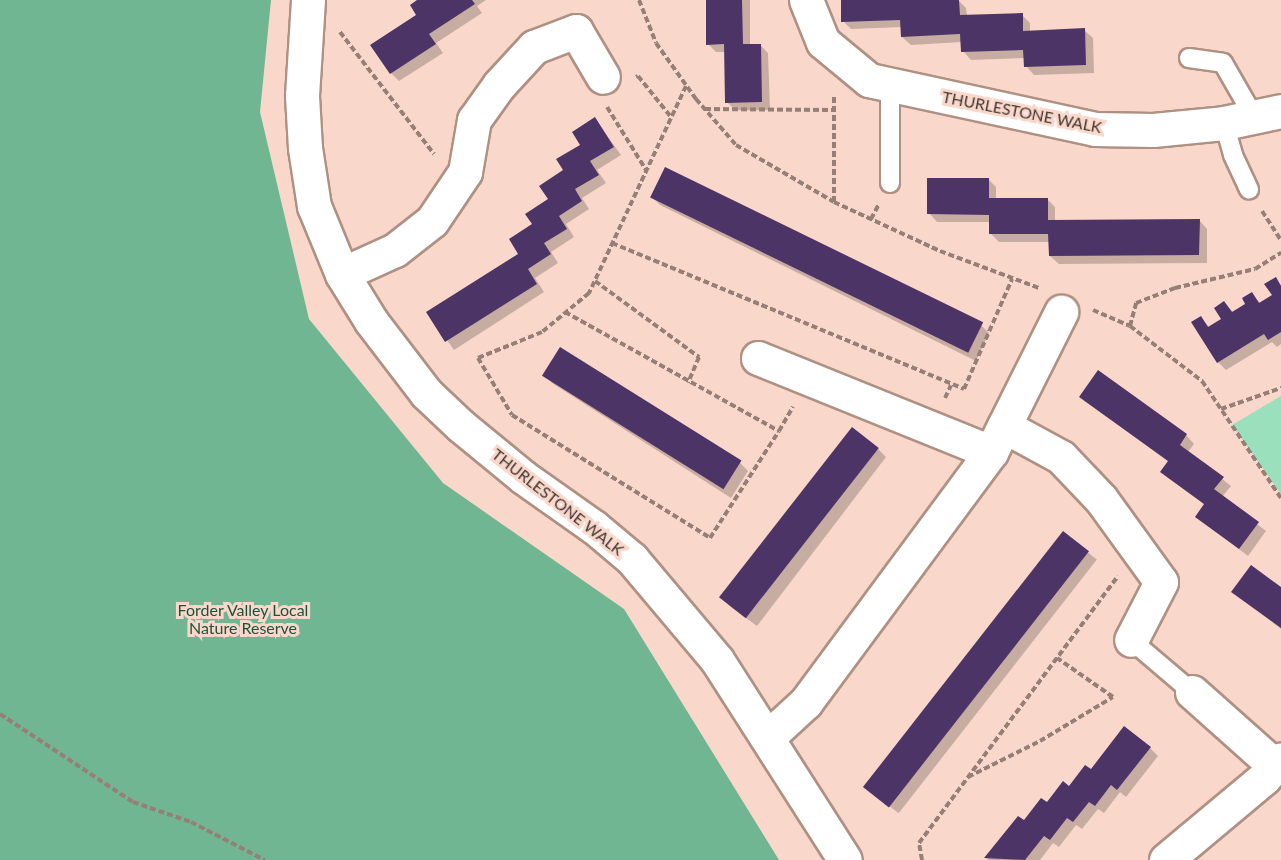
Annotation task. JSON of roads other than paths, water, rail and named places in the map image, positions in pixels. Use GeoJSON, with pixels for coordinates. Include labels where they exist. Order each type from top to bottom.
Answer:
{"type":"FeatureCollection","features":[{"type":"Feature","properties":{"kind":"street","name":"THURLESTONE WALK"},"geometry":{"type":"LineString","coordinates":[[308,0],[302,96],[305,148],[314,206],[342,274],[371,321],[426,393],[523,477],[594,527],[632,559],[717,660],[845,860]]}},
{"type":"Feature","properties":{"kind":"street","name":"THURLESTONE WALK"},"geometry":{"type":"LineString","coordinates":[[806,0],[823,42],[869,80],[1095,129],[1153,130],[1253,117]]}},
{"type":"Feature","properties":{"kind":"street"},"geometry":{"type":"LineString","coordinates":[[342,274],[394,250],[432,220],[465,172],[474,120],[499,85],[534,47],[576,31],[612,83]]}},
{"type":"Feature","properties":{"kind":"street"},"geometry":{"type":"LineString","coordinates":[[768,737],[806,702],[998,439],[1064,303]]}},
{"type":"Feature","properties":{"kind":"street"},"geometry":{"type":"LineString","coordinates":[[758,358],[809,379],[1061,457],[1101,498],[1161,582],[1131,640]]}},
{"type":"Feature","properties":{"kind":"street"},"geometry":{"type":"LineString","coordinates":[[1166,860],[1264,778],[1278,762],[1192,692]]}},
{"type":"Feature","properties":{"kind":"lane"},"geometry":{"type":"LineString","coordinates":[[1189,58],[1223,63],[1253,117],[1233,155],[1249,190]]}},
{"type":"Feature","properties":{"kind":"lane"},"geometry":{"type":"LineString","coordinates":[[890,85],[890,183]]}},
{"type":"Feature","properties":{"kind":"lane"},"geometry":{"type":"LineString","coordinates":[[1131,640],[1192,692]]}},
{"type":"Feature","properties":{"kind":"park label","name":"Forder Valley Local Nature Reserve"},"geometry":{"type":"Point","coordinates":[243,619]}}]}
